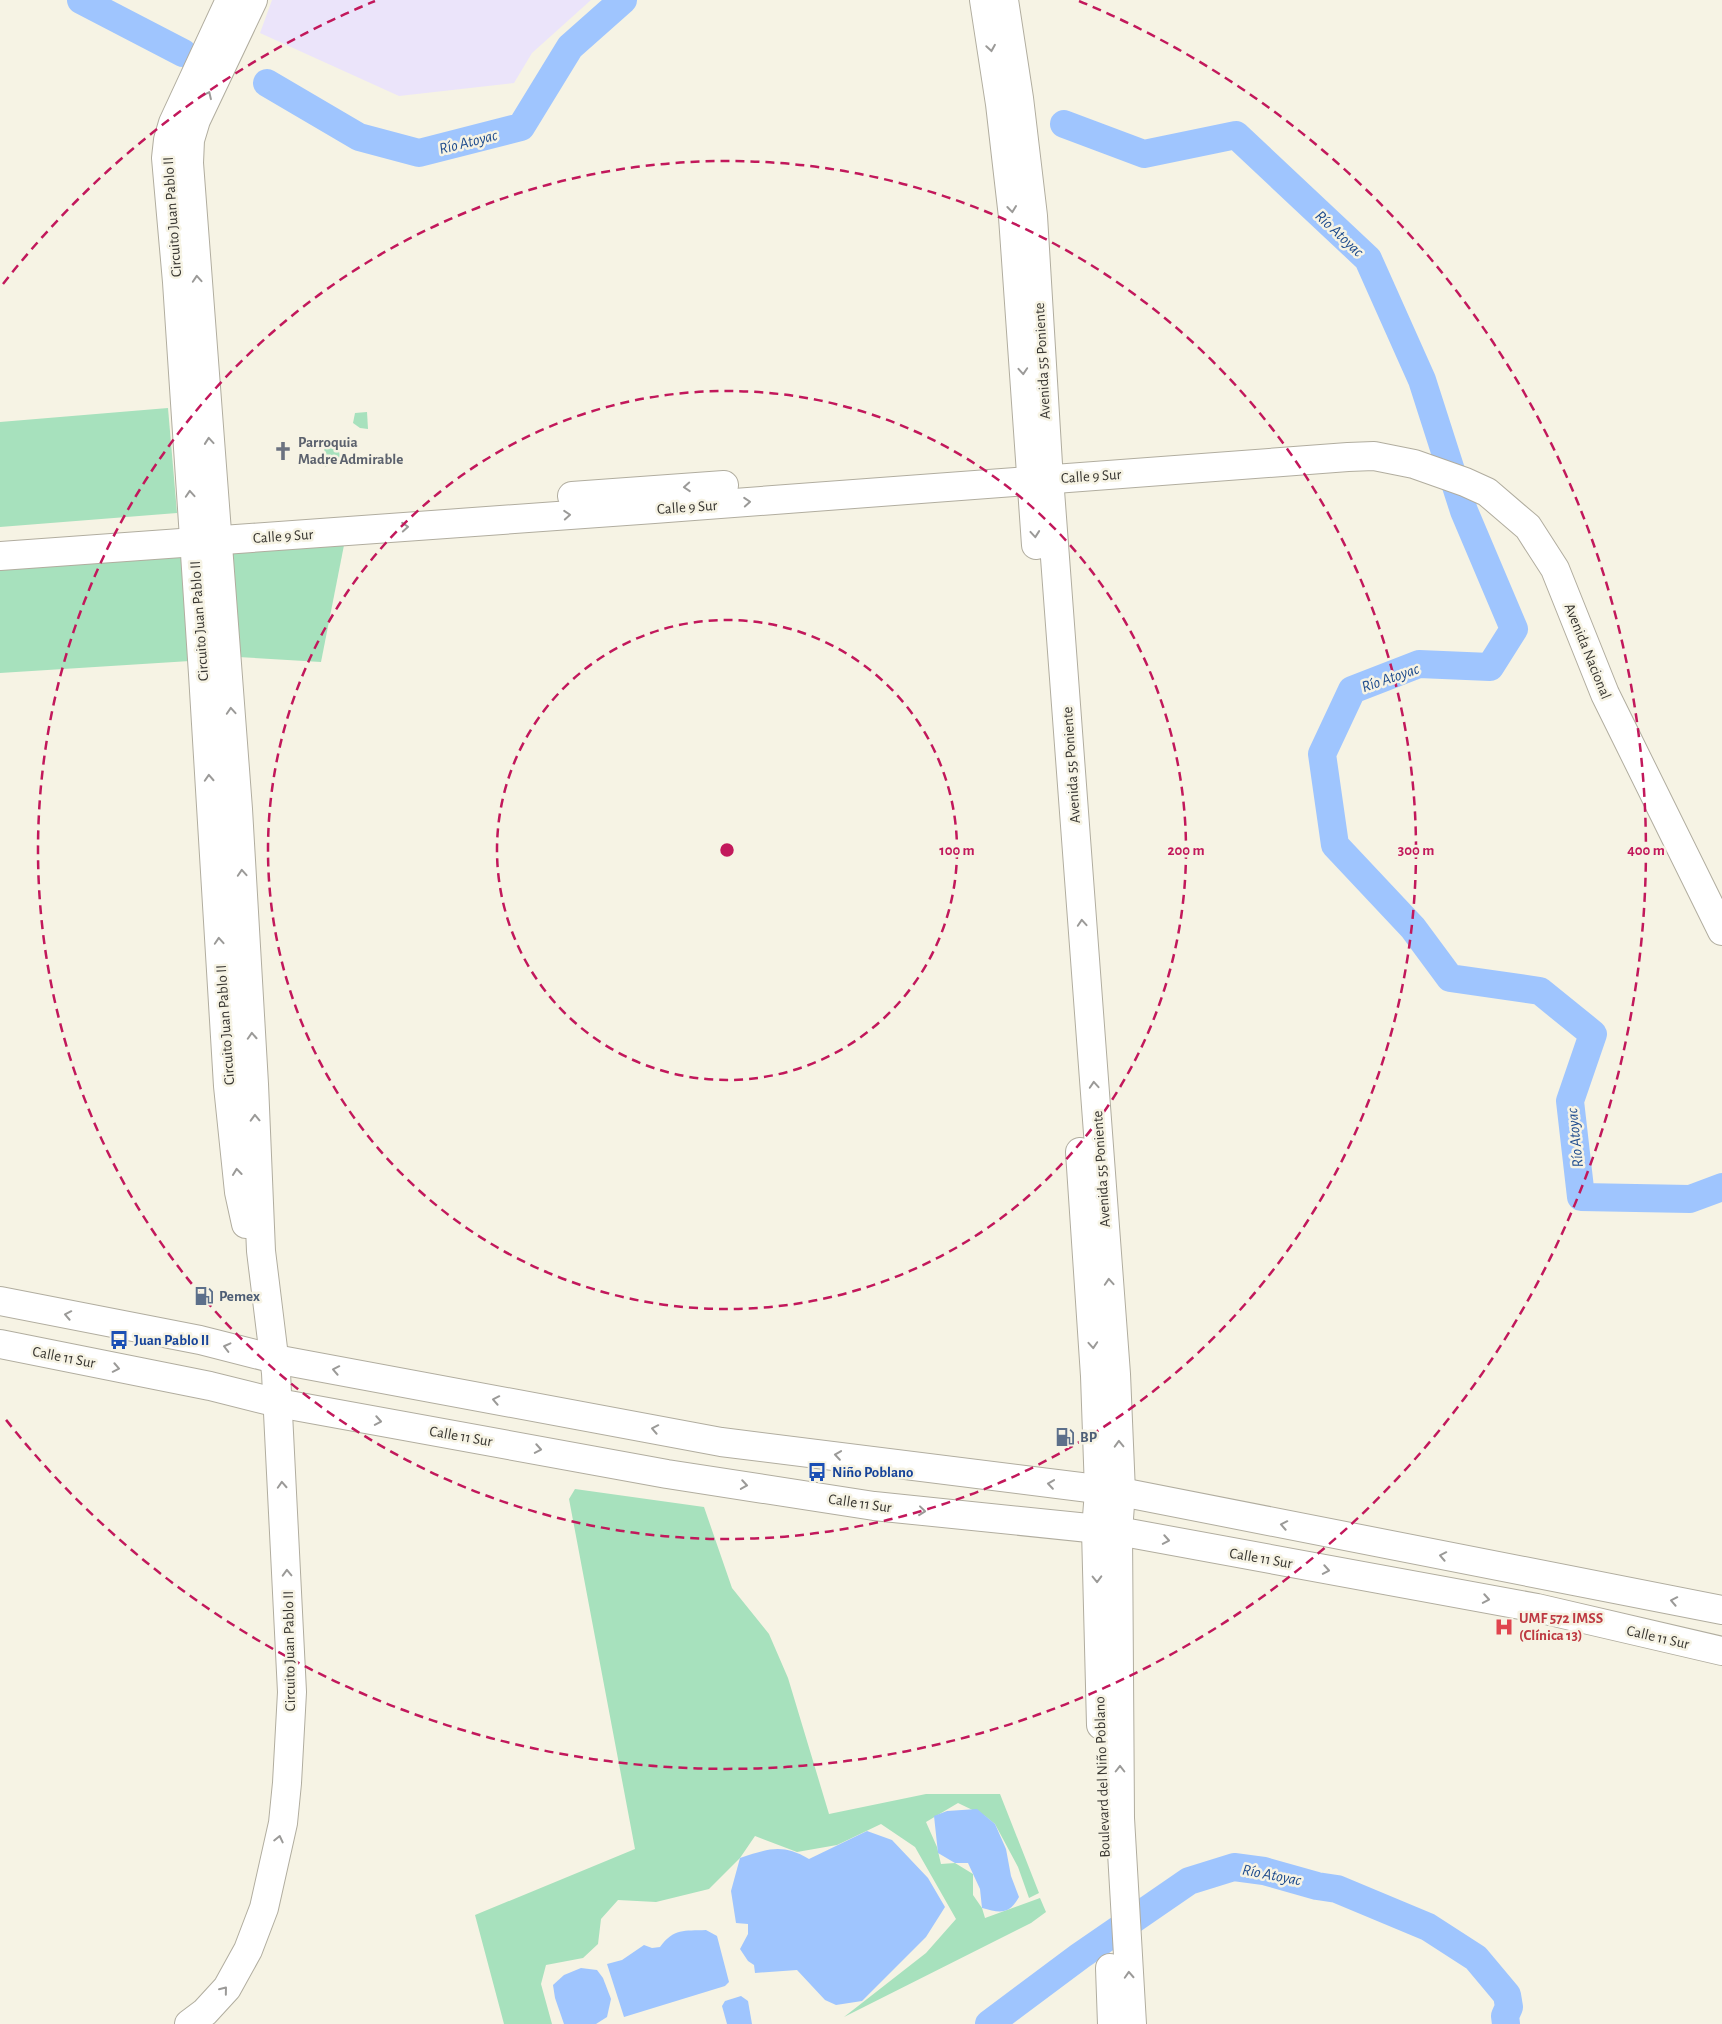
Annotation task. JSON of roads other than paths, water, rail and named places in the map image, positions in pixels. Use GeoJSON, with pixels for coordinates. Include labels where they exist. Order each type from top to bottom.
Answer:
{"type":"FeatureCollection","features":[{"type":"Feature","properties":{"kind":"main road","name":"Circuito Juan Pablo II"},"geometry":{"type":"LineString","coordinates":[[189,2024],[205,2012],[227,1988],[248,1950],[264,1908],[283,1823],[292,1692],[278,1403],[275,1359],[261,1251],[246,935],[229,683],[205,533],[177,282],[166,158],[173,122],[230,0]]}},
{"type":"Feature","properties":{"kind":"main road","name":"Circuito Juan Pablo II"},"geometry":{"type":"LineString","coordinates":[[205,533],[189,163],[190,140],[196,120],[253,0]]}},
{"type":"Feature","properties":{"kind":"main road","name":"Avenida 55 Poniente"},"geometry":{"type":"LineString","coordinates":[[984,0],[1000,104],[1039,472],[1116,1374],[1107,1531]]}},
{"type":"Feature","properties":{"kind":"main road","name":"Avenida 55 Poniente"},"geometry":{"type":"LineString","coordinates":[[1004,0],[1034,216],[1039,472]]}},
{"type":"Feature","properties":{"kind":"main road","name":"Calle 9 Sur"},"geometry":{"type":"LineString","coordinates":[[0,541],[205,533],[1039,472],[1372,450]]}},
{"type":"Feature","properties":{"kind":"main road","name":"Avenida Nacional"},"geometry":{"type":"LineString","coordinates":[[1372,450],[1416,457],[1468,475],[1495,481],[1536,518],[1566,563],[1617,689],[1722,904]]}},
{"type":"Feature","properties":{"kind":"main road","name":"Avenida Nacional"},"geometry":{"type":"LineString","coordinates":[[1468,475],[1528,528],[1555,569],[1605,694],[1722,931]]}},
{"type":"Feature","properties":{"kind":"main road","name":"Calle 9 Sur"},"geometry":{"type":"LineString","coordinates":[[0,556],[205,533]]}},
{"type":"Feature","properties":{"kind":"main road"},"geometry":{"type":"LineString","coordinates":[[0,1301],[200,1340],[275,1359],[721,1442],[785,1448],[1110,1492],[1722,1610]]}},
{"type":"Feature","properties":{"kind":"main road","name":"Calle 11 Sur"},"geometry":{"type":"LineString","coordinates":[[0,1344],[210,1386],[278,1403],[666,1474],[874,1506],[1107,1531],[1537,1608],[1722,1651]]}},
{"type":"Feature","properties":{"kind":"main road","name":"Boulevard del Niño Poblano"},"geometry":{"type":"LineString","coordinates":[[1107,1531],[1112,2024]]}},
{"type":"Feature","properties":{"kind":"main road","name":"Boulevard del Niño Poblano"},"geometry":{"type":"LineString","coordinates":[[1111,1818],[1132,2024]]}},
{"type":"Feature","properties":{"kind":"water"},"geometry":{"type":"Polygon","coordinates":[[[977,1809],[995,1824],[1006,1849],[1011,1876],[1019,1897],[1008,1910],[994,1911],[982,1908],[980,1889],[968,1863],[955,1863],[938,1853],[934,1816],[947,1811],[977,1809]]]}},
{"type":"Feature","properties":{"kind":"water"},"geometry":{"type":"Polygon","coordinates":[[[867,1831],[892,1840],[928,1878],[945,1907],[926,1937],[862,2001],[836,2005],[825,2000],[797,1970],[755,1973],[754,1965],[748,1961],[740,1949],[748,1934],[748,1924],[736,1923],[731,1891],[740,1858],[767,1850],[783,1849],[809,1859],[867,1831]]]}},
{"type":"Feature","properties":{"kind":"water"},"geometry":{"type":"Polygon","coordinates":[[[706,1930],[717,1936],[729,1982],[725,1986],[624,2017],[607,1964],[622,1960],[644,1945],[652,1948],[660,1947],[670,1936],[680,1932],[706,1930]]]}},
{"type":"Feature","properties":{"kind":"water"},"geometry":{"type":"Polygon","coordinates":[[[581,1968],[597,1970],[603,1978],[611,1999],[607,2017],[596,2024],[564,2024],[555,1998],[553,1985],[564,1975],[581,1968]]]}},
{"type":"Feature","properties":{"kind":"water"},"geometry":{"type":"Polygon","coordinates":[[[741,1996],[748,2001],[752,2024],[727,2024],[722,2006],[725,2001],[741,1996]]]}},
{"type":"Feature","properties":{"kind":"waterway","name":"Río Atoyac"},"geometry":{"type":"LineString","coordinates":[[81,0],[183,53]]}},
{"type":"Feature","properties":{"kind":"waterway","name":"Río Atoyac"},"geometry":{"type":"LineString","coordinates":[[267,83],[359,137],[419,153],[521,127],[570,47],[623,0]]}},
{"type":"Feature","properties":{"kind":"waterway","name":"Río Atoyac"},"geometry":{"type":"LineString","coordinates":[[1064,124],[1144,154],[1236,135],[1368,259],[1422,380],[1464,511],[1514,629],[1490,667],[1419,664],[1352,690],[1322,754],[1335,845],[1413,928],[1450,978],[1540,991],[1593,1034],[1570,1101],[1581,1197],[1690,1199],[1722,1187]]}},
{"type":"Feature","properties":{"kind":"waterway","name":"Río Atoyac"},"geometry":{"type":"LineString","coordinates":[[989,2024],[1080,1956],[1189,1881],[1234,1867],[1264,1871],[1317,1886],[1337,1889],[1428,1927],[1476,1958],[1507,1995],[1509,2007],[1505,2016],[1506,2024]]}},
{"type":"Feature","properties":{"kind":"place","name":"Parroquia Madre Admirable"},"geometry":{"type":"Point","coordinates":[283,451]}},
{"type":"Feature","properties":{"kind":"place","name":"Pemex"},"geometry":{"type":"Point","coordinates":[204,1296]}},
{"type":"Feature","properties":{"kind":"place","name":"Juan Pablo II"},"geometry":{"type":"Point","coordinates":[119,1340]}},
{"type":"Feature","properties":{"kind":"place","name":"BP"},"geometry":{"type":"Point","coordinates":[1065,1437]}},
{"type":"Feature","properties":{"kind":"place","name":"Niño Poblano"},"geometry":{"type":"Point","coordinates":[817,1472]}},
{"type":"Feature","properties":{"kind":"place","name":"UMF 572 IMSS (Clínica 13)"},"geometry":{"type":"Point","coordinates":[1504,1627]}}]}
